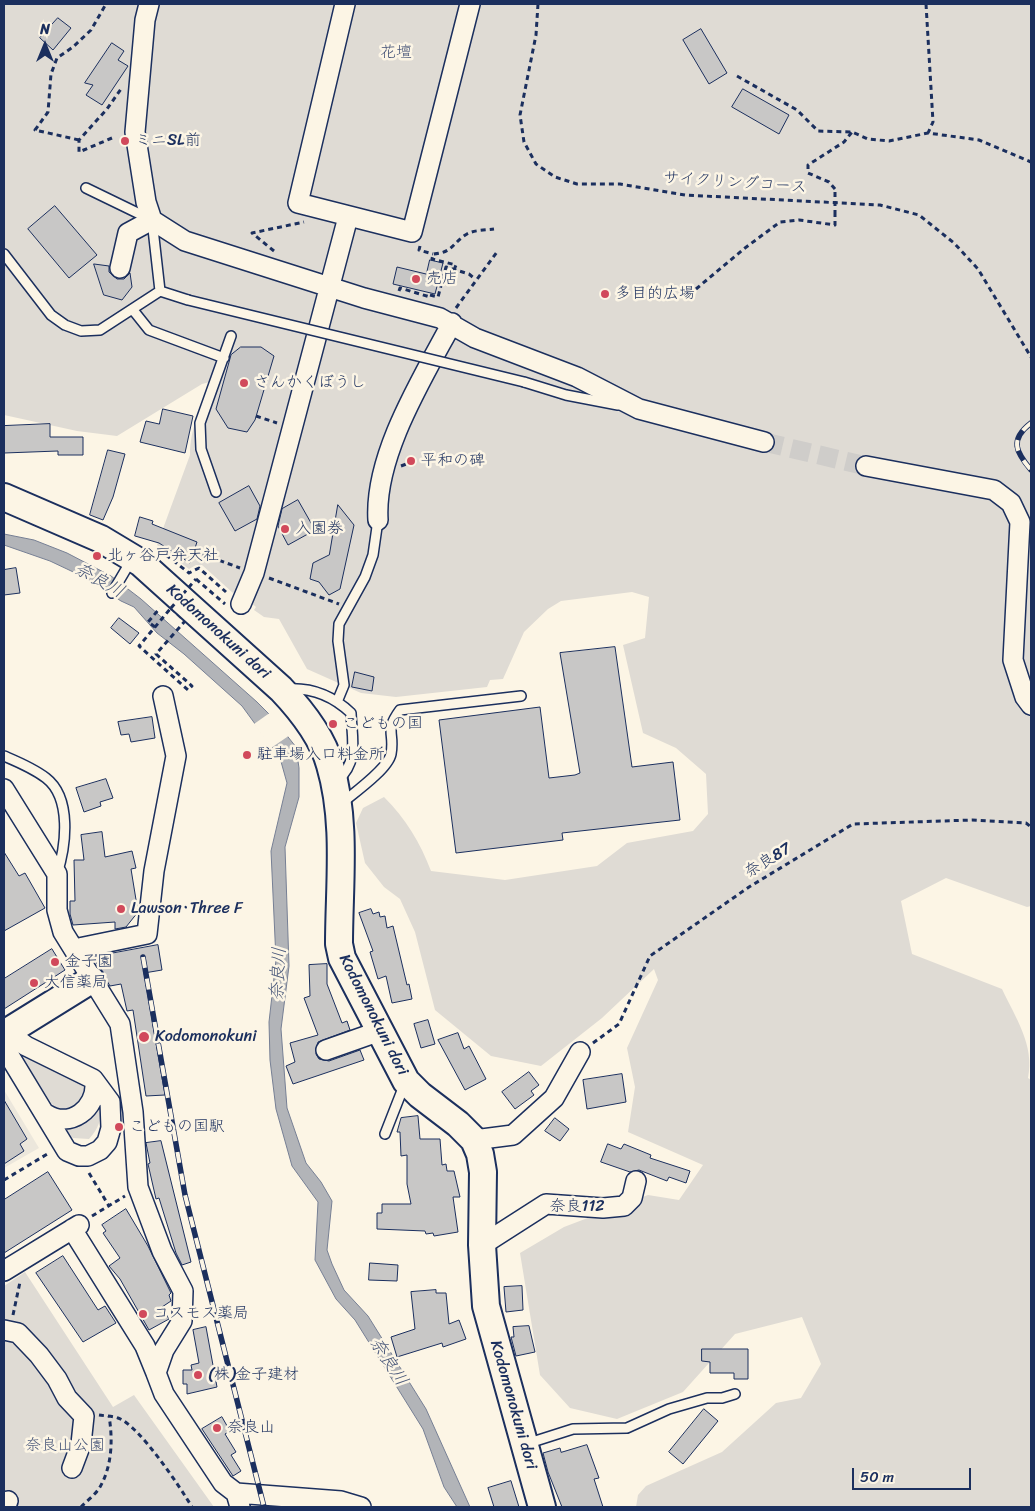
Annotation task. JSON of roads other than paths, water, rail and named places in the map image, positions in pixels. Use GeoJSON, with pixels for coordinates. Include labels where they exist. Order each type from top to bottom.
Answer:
{"type":"FeatureCollection","features":[{"type":"Feature","properties":{"kind":"main road","name":"Kodomonokuni dori"},"geometry":{"type":"LineString","coordinates":[[4,497],[101,540],[128,567],[281,689],[300,710],[322,746],[336,795],[340,844],[339,944],[342,958],[406,1080],[420,1095],[458,1124],[474,1140],[483,1172],[482,1245],[486,1306],[542,1507]]}},
{"type":"Feature","properties":{"kind":"main road"},"geometry":{"type":"LineString","coordinates":[[5,1038],[91,980]]}},
{"type":"Feature","properties":{"kind":"street"},"geometry":{"type":"LineString","coordinates":[[149,4],[145,20],[135,132],[146,202],[152,220],[185,241],[330,287],[426,313],[452,323],[476,338],[577,377],[639,409],[764,442]]}},
{"type":"Feature","properties":{"kind":"street"},"geometry":{"type":"LineString","coordinates":[[345,4],[298,203],[412,232],[470,4]]}},
{"type":"Feature","properties":{"kind":"street"},"geometry":{"type":"LineString","coordinates":[[233,604],[254,573],[348,217]]}},
{"type":"Feature","properties":{"kind":"street"},"geometry":{"type":"LineString","coordinates":[[120,268],[128,232],[152,220]]}},
{"type":"Feature","properties":{"kind":"street"},"geometry":{"type":"LineString","coordinates":[[378,520],[376,500],[398,428],[452,323]]}},
{"type":"Feature","properties":{"kind":"street"},"geometry":{"type":"LineString","coordinates":[[866,466],[994,490],[1011,503],[1026,530],[1013,660],[1025,696],[1031,705]]}},
{"type":"Feature","properties":{"kind":"street"},"geometry":{"type":"LineString","coordinates":[[80,948],[147,934],[154,871],[176,756],[163,696]]}},
{"type":"Feature","properties":{"kind":"street"},"geometry":{"type":"LineString","coordinates":[[4,788],[57,874],[57,910],[62,932],[80,948],[91,980],[120,1024],[133,1112],[138,1187],[162,1251],[183,1291],[182,1321],[164,1350],[156,1373]]}},
{"type":"Feature","properties":{"kind":"street"},"geometry":{"type":"LineString","coordinates":[[326,1050],[380,1031]]}},
{"type":"Feature","properties":{"kind":"street"},"geometry":{"type":"LineString","coordinates":[[5,1038],[26,1046],[95,1082],[110,1102],[111,1128],[107,1142],[100,1150],[88,1156],[79,1156],[67,1151],[5,1038]]}},
{"type":"Feature","properties":{"kind":"street"},"geometry":{"type":"LineString","coordinates":[[474,1140],[513,1135],[554,1098],[580,1052]]}},
{"type":"Feature","properties":{"kind":"street"},"geometry":{"type":"LineString","coordinates":[[46,1114],[62,1120],[72,1119],[83,1113],[94,1098],[95,1082]]}},
{"type":"Feature","properties":{"kind":"street","name":"奈良112"},"geometry":{"type":"LineString","coordinates":[[482,1245],[546,1204],[602,1208],[624,1206],[632,1198],[636,1181]]}},
{"type":"Feature","properties":{"kind":"street"},"geometry":{"type":"LineString","coordinates":[[4,1271],[75,1227],[145,1346],[164,1394],[223,1483],[238,1500],[341,1501],[361,1507]]}},
{"type":"Feature","properties":{"kind":"street"},"geometry":{"type":"LineString","coordinates":[[8,1324],[38,1355],[57,1378],[67,1398],[84,1416],[81,1444],[72,1468]]}},
{"type":"Feature","properties":{"kind":"lane"},"geometry":{"type":"LineString","coordinates":[[86,188],[152,220],[160,291]]}},
{"type":"Feature","properties":{"kind":"lane"},"geometry":{"type":"LineString","coordinates":[[4,254],[51,315],[65,326],[81,331],[100,330],[160,291]]}},
{"type":"Feature","properties":{"kind":"lane"},"geometry":{"type":"LineString","coordinates":[[160,291],[188,300],[524,382],[566,395],[639,409]]}},
{"type":"Feature","properties":{"kind":"lane"},"geometry":{"type":"LineString","coordinates":[[133,310],[149,330],[224,358]]}},
{"type":"Feature","properties":{"kind":"lane"},"geometry":{"type":"LineString","coordinates":[[216,492],[201,449],[200,423],[231,336]]}},
{"type":"Feature","properties":{"kind":"lane"},"geometry":{"type":"LineString","coordinates":[[337,702],[344,685],[338,641],[339,624],[365,576],[373,554],[378,520]]}},
{"type":"Feature","properties":{"kind":"lane"},"geometry":{"type":"LineString","coordinates":[[112,594],[128,567]]}},
{"type":"Feature","properties":{"kind":"lane"},"geometry":{"type":"LineString","coordinates":[[281,689],[298,688],[319,692],[337,702],[352,714],[353,760],[336,795]]}},
{"type":"Feature","properties":{"kind":"lane"},"geometry":{"type":"LineString","coordinates":[[336,795],[376,775],[391,756],[391,723],[400,710],[521,696]]}},
{"type":"Feature","properties":{"kind":"lane"},"geometry":{"type":"LineString","coordinates":[[4,756],[30,768],[47,779],[58,792],[63,810],[63,855],[57,874]]}},
{"type":"Feature","properties":{"kind":"lane"},"geometry":{"type":"LineString","coordinates":[[385,1134],[406,1080]]}},
{"type":"Feature","properties":{"kind":"lane"},"geometry":{"type":"LineString","coordinates":[[524,1445],[573,1429],[627,1428],[669,1409],[707,1398],[722,1398],[735,1394]]}},
{"type":"Feature","properties":{"kind":"water","name":"奈良川"},"geometry":{"type":"Polygon","coordinates":[[[4,534],[34,540],[67,553],[111,576],[141,599],[257,702],[273,718],[296,747],[299,768],[299,797],[285,847],[289,966],[281,1029],[287,1108],[306,1163],[321,1182],[332,1201],[327,1250],[332,1264],[344,1290],[368,1316],[426,1409],[470,1507],[457,1507],[444,1487],[423,1429],[355,1320],[336,1299],[315,1260],[318,1202],[292,1166],[276,1109],[270,1060],[269,1022],[276,960],[271,851],[287,783],[280,758],[242,706],[184,654],[157,633],[134,607],[121,601],[86,578],[50,561],[4,545],[4,534]]]}},
{"type":"Feature","properties":{"kind":"tunnel"},"geometry":{"type":"LineString","coordinates":[[764,442],[866,466]]}},
{"type":"Feature","properties":{"kind":"railway"},"geometry":{"type":"LineString","coordinates":[[1031,423],[1024,429],[1017,441],[1019,452],[1031,470]]}},
{"type":"Feature","properties":{"kind":"railway"},"geometry":{"type":"LineString","coordinates":[[143,957],[185,1195],[264,1507]]}},
{"type":"Feature","properties":{"kind":"place","name":"ミニSL前"},"geometry":{"type":"Point","coordinates":[125,141]}},
{"type":"Feature","properties":{"kind":"place","name":"売店"},"geometry":{"type":"Point","coordinates":[416,279]}},
{"type":"Feature","properties":{"kind":"place","name":"多目的広場"},"geometry":{"type":"Point","coordinates":[605,294]}},
{"type":"Feature","properties":{"kind":"place","name":"さんかくぼうし"},"geometry":{"type":"Point","coordinates":[244,383]}},
{"type":"Feature","properties":{"kind":"place","name":"平和の碑"},"geometry":{"type":"Point","coordinates":[411,461]}},
{"type":"Feature","properties":{"kind":"place","name":"入園券"},"geometry":{"type":"Point","coordinates":[285,529]}},
{"type":"Feature","properties":{"kind":"place","name":"北ヶ谷戸弁天社"},"geometry":{"type":"Point","coordinates":[97,556]}},
{"type":"Feature","properties":{"kind":"place","name":"こどもの国"},"geometry":{"type":"Point","coordinates":[333,724]}},
{"type":"Feature","properties":{"kind":"place","name":"駐車場入口料金所"},"geometry":{"type":"Point","coordinates":[247,755]}},
{"type":"Feature","properties":{"kind":"place","name":"Lawson･Three F"},"geometry":{"type":"Point","coordinates":[121,909]}},
{"type":"Feature","properties":{"kind":"place","name":"金子園"},"geometry":{"type":"Point","coordinates":[55,962]}},
{"type":"Feature","properties":{"kind":"place","name":"大信薬局"},"geometry":{"type":"Point","coordinates":[34,983]}},
{"type":"Feature","properties":{"kind":"place","name":"Kodomonokuni"},"geometry":{"type":"Point","coordinates":[144,1037]}},
{"type":"Feature","properties":{"kind":"place","name":"こどもの国駅"},"geometry":{"type":"Point","coordinates":[119,1127]}},
{"type":"Feature","properties":{"kind":"place","name":"コスモス薬局"},"geometry":{"type":"Point","coordinates":[143,1314]}},
{"type":"Feature","properties":{"kind":"place","name":"(株)金子建材"},"geometry":{"type":"Point","coordinates":[198,1375]}},
{"type":"Feature","properties":{"kind":"place","name":"奈良山"},"geometry":{"type":"Point","coordinates":[217,1428]}},
{"type":"Feature","properties":{"kind":"park label","name":"花壇"},"geometry":{"type":"Point","coordinates":[396,53]}},
{"type":"Feature","properties":{"kind":"park label","name":"奈良山公園"},"geometry":{"type":"Point","coordinates":[65,1446]}}]}
